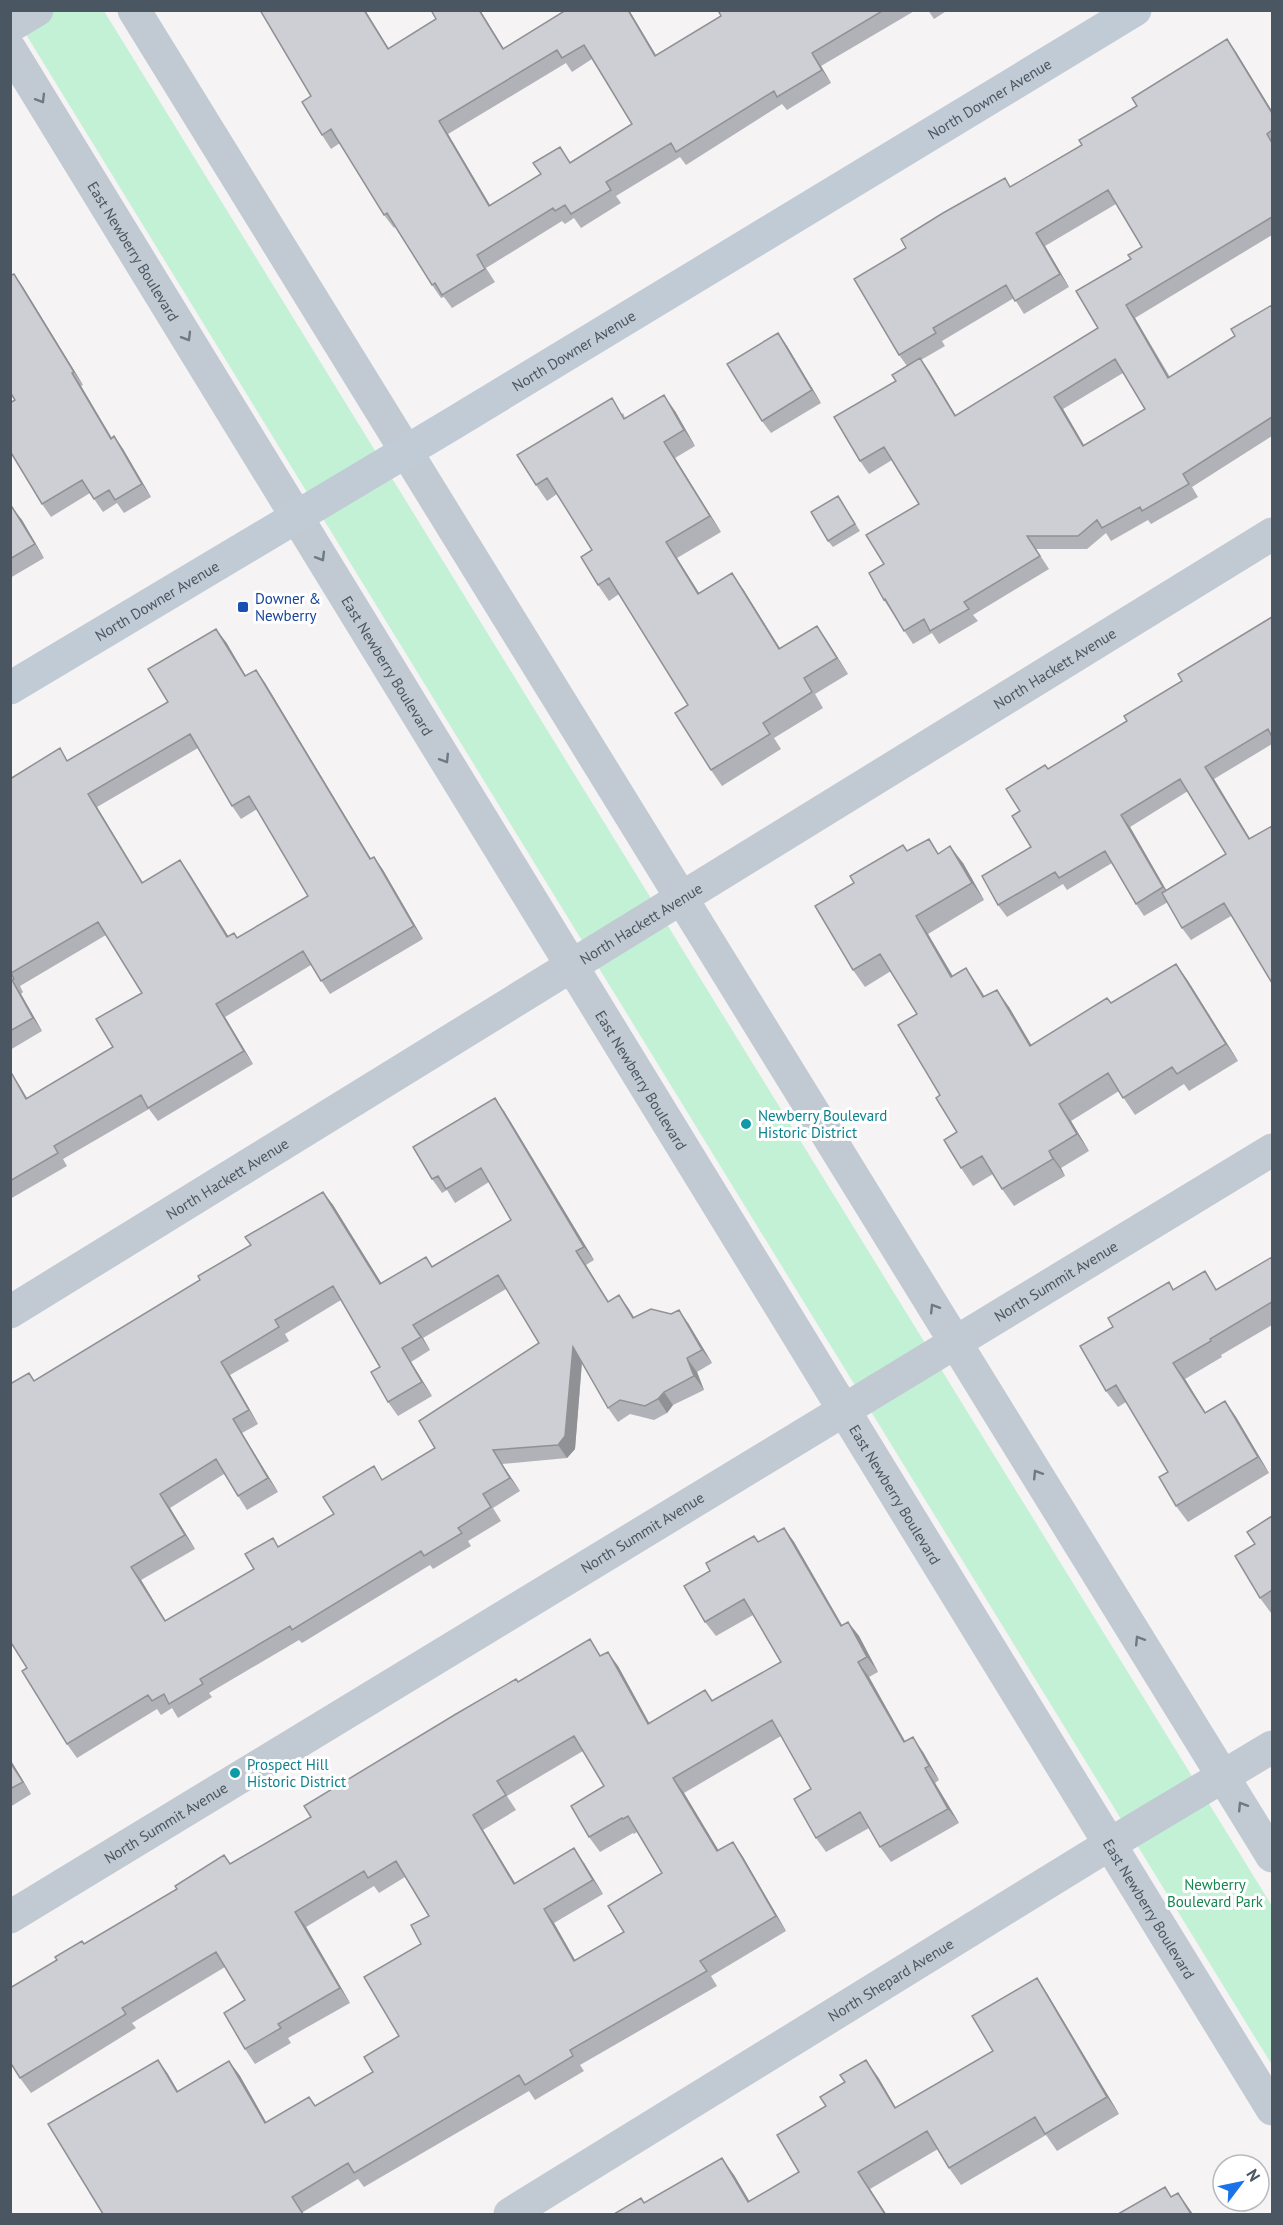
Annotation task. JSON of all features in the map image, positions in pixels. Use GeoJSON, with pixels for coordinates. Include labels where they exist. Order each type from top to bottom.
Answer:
{"type":"FeatureCollection","features":[{"type":"Feature","properties":{"kind":"street"},"geometry":{"type":"LineString","coordinates":[[10,26],[37,10]]}},
{"type":"Feature","properties":{"kind":"street"},"geometry":{"type":"LineString","coordinates":[[134,10],[1272,1856]]}},
{"type":"Feature","properties":{"kind":"street","name":"North Downer Avenue"},"geometry":{"type":"LineString","coordinates":[[10,688],[1136,10]]}},
{"type":"Feature","properties":{"kind":"street","name":"East Newberry Boulevard"},"geometry":{"type":"LineString","coordinates":[[10,49],[1272,2109]]}},
{"type":"Feature","properties":{"kind":"street","name":"North Hackett Avenue"},"geometry":{"type":"LineString","coordinates":[[10,1312],[1272,534]]}},
{"type":"Feature","properties":{"kind":"street","name":"North Summit Avenue"},"geometry":{"type":"LineString","coordinates":[[10,1917],[1272,1150]]}},
{"type":"Feature","properties":{"kind":"street","name":"North Shepard Avenue"},"geometry":{"type":"LineString","coordinates":[[510,2214],[1110,1844],[1272,1747]]}},
{"type":"Feature","properties":{"kind":"green space","name":"Newberry Boulevard Park"},"geometry":{"type":"Polygon","coordinates":[[[11,10],[104,11],[1272,1906],[1272,2065],[11,10]]]}},
{"type":"Feature","properties":{"kind":"building"},"geometry":{"type":"Polygon","coordinates":[[[260,10],[364,10],[388,49],[436,19],[431,10],[479,10],[503,49],[566,10],[628,10],[655,56],[721,16],[718,10],[884,10],[812,53],[822,70],[777,97],[774,91],[676,152],[671,143],[606,182],[611,190],[571,214],[565,205],[555,211],[553,208],[477,255],[485,269],[442,295],[435,283],[432,285],[387,213],[384,215],[331,129],[322,135],[302,102],[311,96],[260,10]],[[584,45],[562,58],[557,50],[439,121],[489,206],[541,174],[533,163],[560,147],[570,163],[632,124],[584,45]]]}},
{"type":"Feature","properties":{"kind":"building"},"geometry":{"type":"Polygon","coordinates":[[[1227,39],[1272,113],[1272,130],[1267,134],[1272,143],[1272,217],[1126,305],[1168,378],[1235,336],[1231,329],[1272,305],[1272,417],[1183,474],[1189,484],[1142,511],[1140,507],[1102,528],[1097,520],[1078,536],[1027,536],[1040,556],[964,602],[969,609],[930,631],[924,619],[904,631],[869,573],[884,564],[866,535],[919,504],[884,447],[860,461],[834,417],[896,381],[892,375],[920,358],[955,416],[1098,328],[1076,291],[1131,259],[1128,255],[1142,247],[1108,190],[1036,233],[1060,274],[1015,301],[1006,285],[933,328],[936,333],[899,355],[854,279],[906,248],[901,239],[943,213],[1005,178],[1010,187],[1082,145],[1079,140],[1137,106],[1132,98],[1227,39]],[[1115,359],[1054,397],[1083,446],[1145,409],[1115,359]]]}},
{"type":"Feature","properties":{"kind":"building"},"geometry":{"type":"Polygon","coordinates":[[[10,274],[14,274],[74,372],[72,373],[111,439],[114,436],[142,484],[115,500],[109,490],[94,499],[82,480],[42,504],[10,451],[10,403],[15,400],[10,392],[10,274]]]}},
{"type":"Feature","properties":{"kind":"building"},"geometry":{"type":"Polygon","coordinates":[[[778,333],[812,390],[762,421],[727,364],[778,333]]]}},
{"type":"Feature","properties":{"kind":"building"},"geometry":{"type":"Polygon","coordinates":[[[664,395],[684,430],[664,442],[710,516],[666,542],[698,594],[732,573],[779,649],[817,626],[837,658],[804,678],[812,692],[763,723],[770,734],[711,770],[675,713],[688,705],[609,578],[598,585],[581,557],[592,550],[547,478],[536,485],[517,455],[612,398],[624,419],[664,395]]]}},
{"type":"Feature","properties":{"kind":"building"},"geometry":{"type":"Polygon","coordinates":[[[838,496],[855,524],[828,541],[811,512],[838,496]]]}},
{"type":"Feature","properties":{"kind":"building"},"geometry":{"type":"Polygon","coordinates":[[[12,507],[35,544],[10,559],[10,508],[12,507]]]}},
{"type":"Feature","properties":{"kind":"building"},"geometry":{"type":"Polygon","coordinates":[[[1272,617],[1272,737],[1268,729],[1205,767],[1249,839],[1272,826],[1272,983],[1224,903],[1182,928],[1162,893],[1226,854],[1180,779],[1121,815],[1163,887],[1136,904],[1105,851],[1059,878],[1055,872],[998,905],[982,876],[1031,847],[1012,816],[1020,811],[1006,789],[1045,765],[1048,769],[1127,721],[1124,716],[1182,681],[1178,674],[1272,617]]]}},
{"type":"Feature","properties":{"kind":"building"},"geometry":{"type":"Polygon","coordinates":[[[216,629],[245,676],[256,670],[370,859],[374,857],[414,926],[321,981],[303,951],[216,1004],[244,1051],[148,1108],[141,1095],[54,1146],[58,1153],[10,1181],[10,1075],[12,1074],[26,1099],[113,1047],[96,1019],[142,993],[98,922],[11,973],[14,979],[12,980],[33,1018],[10,1031],[10,779],[60,748],[67,761],[168,702],[148,669],[216,629]],[[190,734],[88,794],[142,883],[180,860],[227,937],[234,933],[237,938],[308,896],[249,796],[232,806],[190,734]]]}},
{"type":"Feature","properties":{"kind":"building"},"geometry":{"type":"Polygon","coordinates":[[[929,839],[938,854],[950,846],[972,883],[916,916],[951,977],[966,968],[983,997],[997,990],[1030,1046],[1107,998],[1111,1003],[1176,964],[1226,1044],[1177,1074],[1172,1067],[1123,1098],[1108,1073],[1059,1104],[1077,1134],[1049,1151],[1053,1159],[1002,1189],[982,1156],[961,1168],[944,1140],[957,1132],[936,1098],[940,1095],[898,1025],[917,1014],[880,954],[853,970],[815,906],[854,883],[850,876],[903,845],[907,851],[929,839]]]}},
{"type":"Feature","properties":{"kind":"building"},"geometry":{"type":"Polygon","coordinates":[[[495,1098],[584,1247],[576,1251],[608,1302],[619,1295],[633,1318],[651,1309],[671,1314],[679,1310],[702,1350],[687,1358],[694,1376],[664,1392],[658,1399],[645,1406],[620,1400],[608,1408],[573,1347],[565,1436],[558,1445],[493,1450],[510,1478],[483,1494],[491,1507],[458,1528],[462,1533],[424,1556],[421,1551],[292,1630],[290,1626],[200,1679],[203,1684],[169,1704],[164,1694],[152,1701],[148,1695],[67,1744],[22,1671],[27,1668],[10,1641],[10,1384],[29,1373],[34,1381],[200,1280],[198,1276],[251,1245],[245,1237],[323,1192],[380,1284],[426,1257],[432,1267],[511,1220],[481,1168],[446,1189],[438,1176],[432,1179],[413,1147],[495,1098]],[[498,1275],[413,1325],[421,1337],[402,1348],[422,1382],[388,1402],[371,1372],[380,1367],[333,1286],[275,1320],[279,1327],[221,1362],[249,1410],[233,1419],[268,1478],[238,1496],[216,1459],[160,1494],[185,1535],[131,1567],[165,1621],[254,1569],[245,1554],[273,1538],[278,1547],[334,1514],[323,1497],[374,1466],[382,1480],[435,1448],[419,1421],[539,1343],[498,1275]]]}},
{"type":"Feature","properties":{"kind":"building"},"geometry":{"type":"Polygon","coordinates":[[[1272,1257],[1272,1302],[1173,1363],[1205,1413],[1225,1401],[1258,1457],[1176,1506],[1159,1477],[1168,1472],[1116,1385],[1106,1391],[1080,1346],[1113,1327],[1108,1318],[1169,1282],[1173,1290],[1205,1271],[1216,1290],[1272,1257]]]}},
{"type":"Feature","properties":{"kind":"building"},"geometry":{"type":"Polygon","coordinates":[[[1272,1516],[1272,1590],[1260,1598],[1235,1556],[1255,1544],[1247,1532],[1272,1516]]]}},
{"type":"Feature","properties":{"kind":"building"},"geometry":{"type":"Polygon","coordinates":[[[784,1528],[841,1626],[848,1622],[867,1657],[858,1662],[904,1742],[913,1737],[929,1766],[925,1768],[948,1809],[880,1847],[860,1812],[816,1838],[794,1799],[811,1789],[772,1720],[673,1778],[717,1851],[733,1842],[776,1916],[700,1961],[707,1971],[570,2050],[573,2056],[525,2085],[519,2075],[354,2173],[348,2163],[292,2197],[303,2214],[103,2214],[48,2124],[158,2060],[177,2092],[229,2061],[265,2123],[309,2097],[315,2106],[373,2072],[364,2057],[399,2036],[364,1977],[421,1944],[411,1925],[429,1916],[396,1861],[368,1878],[364,1871],[295,1912],[340,1988],[278,2024],[281,2028],[245,2049],[224,2013],[245,2000],[216,1952],[122,2008],[126,2014],[20,2078],[10,2062],[10,1988],[57,1960],[55,1957],[82,1941],[84,1944],[177,1889],[175,1886],[224,1855],[230,1864],[311,1817],[304,1806],[456,1714],[516,1679],[518,1682],[590,1639],[600,1656],[608,1652],[648,1724],[705,1690],[712,1701],[781,1662],[744,1599],[705,1622],[684,1586],[710,1571],[706,1563],[754,1536],[758,1542],[784,1528]],[[574,1736],[497,1781],[506,1795],[473,1815],[514,1884],[574,1848],[593,1880],[544,1909],[574,1961],[624,1932],[608,1906],[662,1873],[628,1816],[589,1837],[571,1806],[604,1786],[574,1736]]]}},
{"type":"Feature","properties":{"kind":"building"},"geometry":{"type":"Polygon","coordinates":[[[10,1762],[23,1782],[10,1789],[10,1762]]]}},
{"type":"Feature","properties":{"kind":"building"},"geometry":{"type":"Polygon","coordinates":[[[1037,1978],[1107,2097],[1045,2134],[1035,2117],[949,2168],[927,2131],[858,2172],[885,2214],[614,2214],[641,2198],[644,2203],[722,2158],[748,2202],[799,2172],[777,2135],[826,2106],[820,2097],[845,2082],[840,2075],[866,2060],[895,2108],[993,2051],[972,2016],[1037,1978]]]}},
{"type":"Feature","properties":{"kind":"building"},"geometry":{"type":"Polygon","coordinates":[[[1165,2187],[1171,2197],[1178,2193],[1191,2214],[1118,2214],[1165,2187]]]}},
{"type":"Feature","properties":{"kind":"place","name":"Downer & Newberry"},"geometry":{"type":"Point","coordinates":[243,607]}},
{"type":"Feature","properties":{"kind":"place","name":"Newberry Boulevard Historic District"},"geometry":{"type":"Point","coordinates":[746,1124]}},
{"type":"Feature","properties":{"kind":"place","name":"Prospect Hill Historic District"},"geometry":{"type":"Point","coordinates":[235,1773]}}]}
